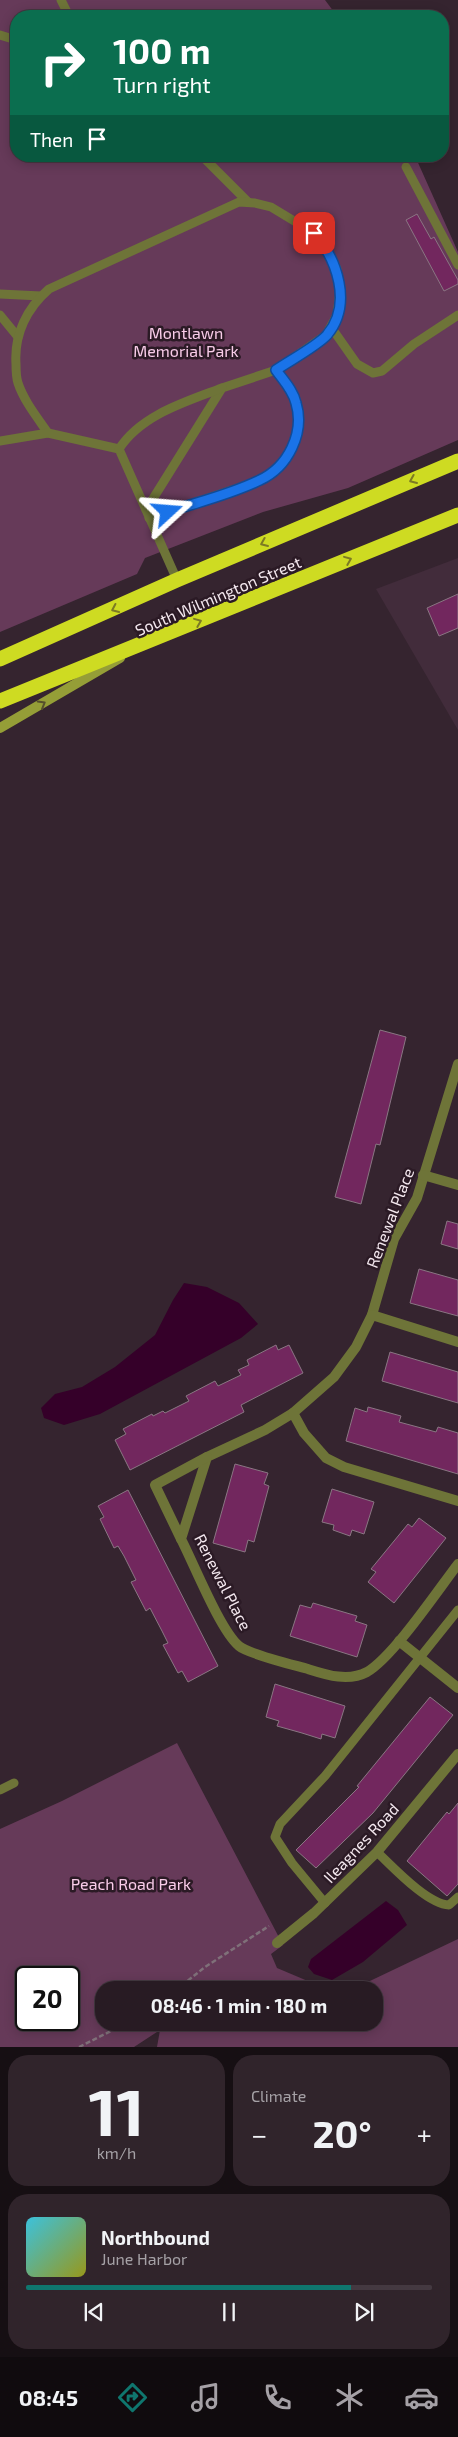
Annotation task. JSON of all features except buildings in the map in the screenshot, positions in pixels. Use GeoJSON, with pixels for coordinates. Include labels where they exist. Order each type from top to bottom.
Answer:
{"type":"FeatureCollection","features":[{"type":"Feature","properties":{"kind":"highway","name":"South Wilmington Street"},"geometry":{"type":"LineString","coordinates":[[0,659],[177,580],[458,461]]}},
{"type":"Feature","properties":{"kind":"highway","name":"South Wilmington Street"},"geometry":{"type":"LineString","coordinates":[[152,640],[458,515]]}},
{"type":"Feature","properties":{"kind":"highway"},"geometry":{"type":"LineString","coordinates":[[0,701],[152,640]]}},
{"type":"Feature","properties":{"kind":"main road","name":"South Wilmington Street"},"geometry":{"type":"LineString","coordinates":[[0,728],[152,640]]}},
{"type":"Feature","properties":{"kind":"street","name":"Renewal Place"},"geometry":{"type":"LineString","coordinates":[[458,1064],[417,1198],[394,1239],[372,1315],[356,1347],[334,1377],[294,1413],[265,1430],[207,1458],[181,1539],[218,1612],[240,1647],[332,1676],[348,1677],[367,1672],[399,1641],[458,1564]]}},
{"type":"Feature","properties":{"kind":"street"},"geometry":{"type":"LineString","coordinates":[[423,1174],[458,1185]]}},
{"type":"Feature","properties":{"kind":"street"},"geometry":{"type":"LineString","coordinates":[[372,1315],[458,1342]]}},
{"type":"Feature","properties":{"kind":"street"},"geometry":{"type":"LineString","coordinates":[[294,1413],[304,1433],[326,1458],[344,1468],[458,1501]]}},
{"type":"Feature","properties":{"kind":"street"},"geometry":{"type":"LineString","coordinates":[[181,1539],[155,1485],[207,1458]]}},
{"type":"Feature","properties":{"kind":"street"},"geometry":{"type":"LineString","coordinates":[[399,1641],[458,1688]]}},
{"type":"Feature","properties":{"kind":"street","name":"Ileagnes Road"},"geometry":{"type":"LineString","coordinates":[[277,1943],[324,1903],[377,1852],[458,1754]]}},
{"type":"Feature","properties":{"kind":"lane"},"geometry":{"type":"LineString","coordinates":[[208,162],[248,202]]}},
{"type":"Feature","properties":{"kind":"lane"},"geometry":{"type":"LineString","coordinates":[[406,167],[458,265]]}},
{"type":"Feature","properties":{"kind":"lane"},"geometry":{"type":"LineString","coordinates":[[48,433],[29,406],[17,381],[16,344],[27,313],[41,296],[50,289],[239,202],[272,207],[296,220],[314,233],[326,247],[337,269],[340,291],[337,315],[326,335],[276,370],[222,388],[148,421],[128,435],[119,449]]}},
{"type":"Feature","properties":{"kind":"lane"},"geometry":{"type":"LineString","coordinates":[[0,294],[41,296]]}},
{"type":"Feature","properties":{"kind":"lane"},"geometry":{"type":"LineString","coordinates":[[0,315],[18,337]]}},
{"type":"Feature","properties":{"kind":"lane"},"geometry":{"type":"LineString","coordinates":[[331,327],[357,364],[373,373],[382,370],[414,344],[458,316]]}},
{"type":"Feature","properties":{"kind":"lane"},"geometry":{"type":"LineString","coordinates":[[148,514],[259,481],[269,475],[286,457],[294,446],[297,434],[297,404],[293,393],[276,370]]}},
{"type":"Feature","properties":{"kind":"lane"},"geometry":{"type":"LineString","coordinates":[[148,514],[222,388]]}},
{"type":"Feature","properties":{"kind":"lane"},"geometry":{"type":"LineString","coordinates":[[0,441],[48,433],[119,449]]}},
{"type":"Feature","properties":{"kind":"lane"},"geometry":{"type":"LineString","coordinates":[[119,449],[177,580]]}},
{"type":"Feature","properties":{"kind":"lane"},"geometry":{"type":"LineString","coordinates":[[324,1903],[275,1838],[280,1824],[325,1776],[458,1610]]}},
{"type":"Feature","properties":{"kind":"lane"},"geometry":{"type":"LineString","coordinates":[[0,1790],[14,1783]]}},
{"type":"Feature","properties":{"kind":"lane"},"geometry":{"type":"LineString","coordinates":[[377,1852],[428,1897],[441,1904],[449,1905],[458,1897]]}},
{"type":"Feature","properties":{"kind":"path"},"geometry":{"type":"LineString","coordinates":[[187,1981],[205,1967],[269,1926]]}},
{"type":"Feature","properties":{"kind":"path"},"geometry":{"type":"LineString","coordinates":[[79,2047],[111,2031]]}},
{"type":"Feature","properties":{"kind":"shaded area"},"geometry":{"type":"Polygon","coordinates":[[[458,558],[458,730],[376,589],[458,558]]]}},
{"type":"Feature","properties":{"kind":"shaded area"},"geometry":{"type":"Polygon","coordinates":[[[184,1283],[207,1287],[239,1303],[258,1324],[241,1338],[100,1414],[64,1425],[44,1418],[41,1408],[55,1394],[82,1387],[115,1367],[155,1335],[184,1283]]]}},
{"type":"Feature","properties":{"kind":"shaded area"},"geometry":{"type":"Polygon","coordinates":[[[386,1901],[398,1910],[407,1925],[363,1962],[332,1980],[314,1974],[308,1967],[311,1959],[386,1901]]]}},
{"type":"Feature","properties":{"kind":"green space","name":"Montlawn Memorial Park"},"geometry":{"type":"Polygon","coordinates":[[[0,0],[325,0],[332,10],[10,10],[10,162],[418,162],[458,252],[458,440],[348,488],[263,512],[145,558],[137,574],[0,632],[0,0]]]}},
{"type":"Feature","properties":{"kind":"green space","name":"Peach Road Park"},"geometry":{"type":"Polygon","coordinates":[[[177,1743],[283,1945],[271,1954],[277,1968],[308,1981],[95,1981],[95,2031],[158,2031],[134,2047],[0,2047],[0,1829],[62,1801],[177,1743]]]}},
{"type":"Feature","properties":{"kind":"green space","name":"Peach Road Park"},"geometry":{"type":"Polygon","coordinates":[[[458,1939],[458,2047],[157,2047],[160,2031],[383,2031],[383,1981],[370,1981],[458,1939]]]}},
{"type":"Feature","properties":{"kind":"route"},"geometry":{"type":"LineString","coordinates":[[168,512],[259,481],[278,467],[294,446],[298,424],[297,404],[293,393],[276,370],[326,335],[337,315],[340,291],[337,269],[326,247],[314,233]]}}]}
